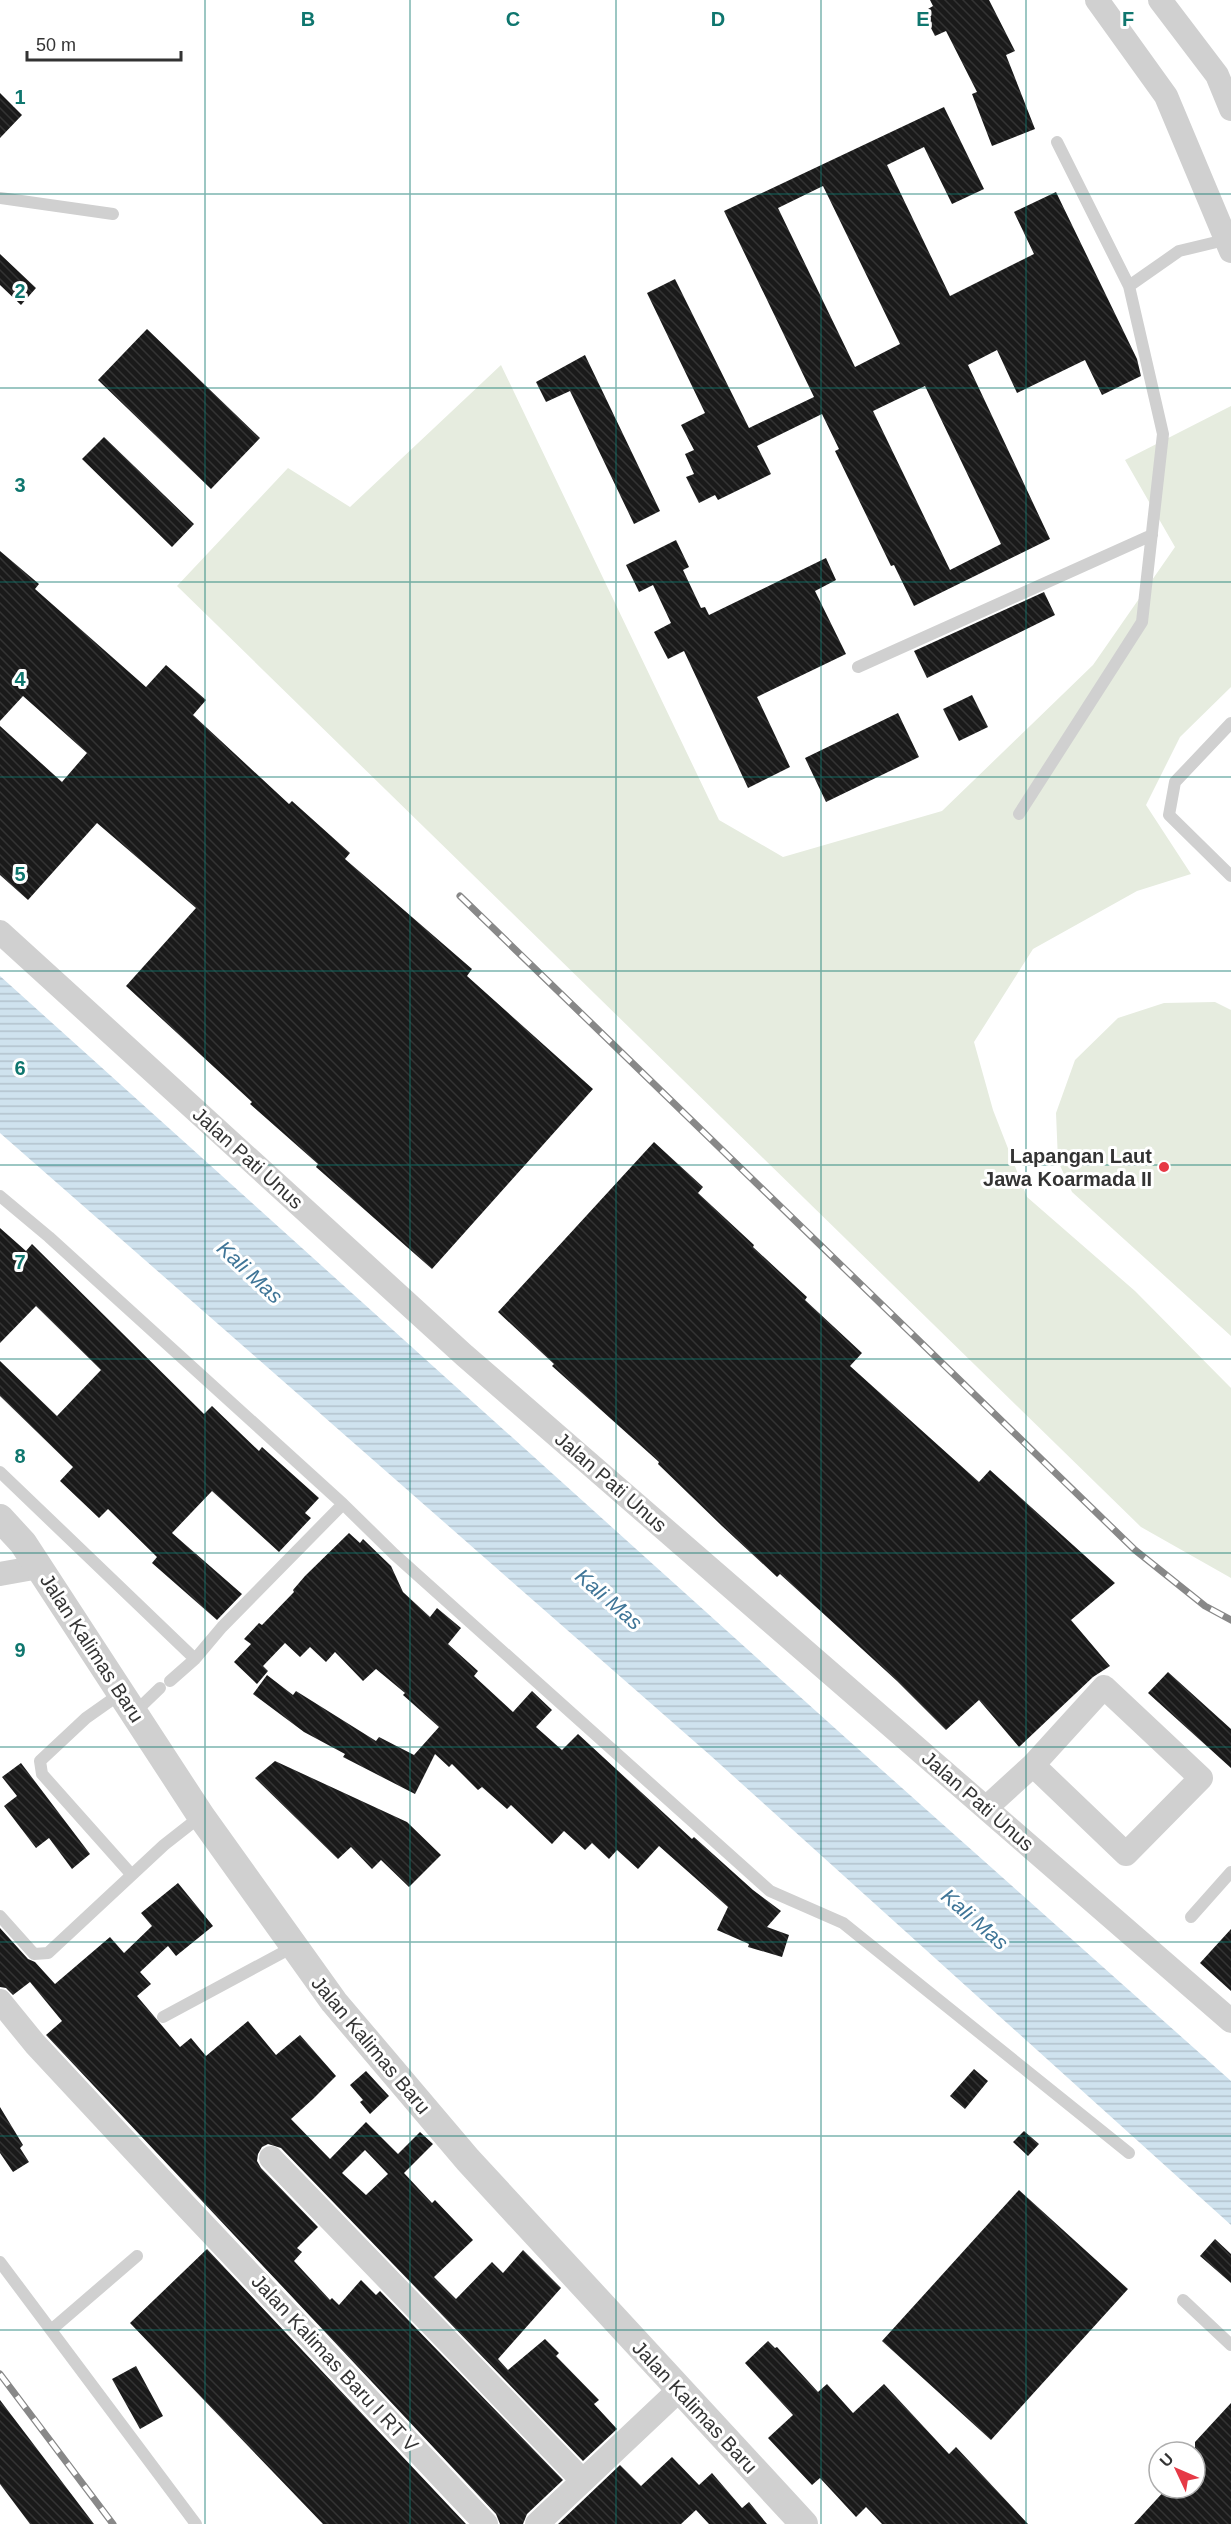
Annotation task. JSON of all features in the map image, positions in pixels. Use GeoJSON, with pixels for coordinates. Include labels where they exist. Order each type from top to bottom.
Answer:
{"type":"FeatureCollection","features":[{"type":"Feature","properties":{"kind":"street"},"geometry":{"type":"LineString","coordinates":[[1097,0],[1166,96],[1229,243]]}},
{"type":"Feature","properties":{"kind":"street"},"geometry":{"type":"LineString","coordinates":[[1160,0],[1217,75],[1231,108]]}},
{"type":"Feature","properties":{"kind":"street","name":"Jalan Pati Unus"},"geometry":{"type":"LineString","coordinates":[[0,932],[464,1355],[1231,2021]]}},
{"type":"Feature","properties":{"kind":"street","name":"Jalan Kalimas Baru"},"geometry":{"type":"LineString","coordinates":[[0,1518],[14,1532],[39,1567],[201,1816],[334,2002],[468,2160],[804,2524]]}},
{"type":"Feature","properties":{"kind":"street"},"geometry":{"type":"LineString","coordinates":[[0,1574],[39,1567]]}},
{"type":"Feature","properties":{"kind":"street"},"geometry":{"type":"LineString","coordinates":[[986,1808],[1033,1765],[1104,1687],[1201,1778],[1126,1854],[1033,1765]]}},
{"type":"Feature","properties":{"kind":"street","name":"Jalan Kalimas Baru I RT V"},"geometry":{"type":"LineString","coordinates":[[0,2001],[35,2044],[486,2524]]}},
{"type":"Feature","properties":{"kind":"street"},"geometry":{"type":"LineString","coordinates":[[271,2158],[582,2480]]}},
{"type":"Feature","properties":{"kind":"street"},"geometry":{"type":"LineString","coordinates":[[537,2524],[679,2390]]}},
{"type":"Feature","properties":{"kind":"lane"},"geometry":{"type":"LineString","coordinates":[[1019,814],[1142,622],[1163,434],[1129,286],[1057,142]]}},
{"type":"Feature","properties":{"kind":"lane"},"geometry":{"type":"LineString","coordinates":[[0,198],[113,214]]}},
{"type":"Feature","properties":{"kind":"lane"},"geometry":{"type":"LineString","coordinates":[[1129,286],[1179,251],[1229,243]]}},
{"type":"Feature","properties":{"kind":"lane"},"geometry":{"type":"LineString","coordinates":[[858,667],[1152,535]]}},
{"type":"Feature","properties":{"kind":"lane"},"geometry":{"type":"LineString","coordinates":[[1231,723],[1175,782],[1169,815],[1231,876]]}},
{"type":"Feature","properties":{"kind":"lane"},"geometry":{"type":"LineString","coordinates":[[0,1197],[49,1237],[343,1504],[403,1562],[770,1892],[843,1923],[1129,2153]]}},
{"type":"Feature","properties":{"kind":"lane"},"geometry":{"type":"LineString","coordinates":[[0,1472],[195,1659]]}},
{"type":"Feature","properties":{"kind":"lane"},"geometry":{"type":"LineString","coordinates":[[131,1874],[42,1774],[40,1761],[86,1718],[127,1704],[165,1685],[195,1659],[222,1627],[343,1504]]}},
{"type":"Feature","properties":{"kind":"lane"},"geometry":{"type":"LineString","coordinates":[[0,1916],[34,1954],[48,1953],[131,1874],[201,1816]]}},
{"type":"Feature","properties":{"kind":"lane"},"geometry":{"type":"LineString","coordinates":[[1191,1917],[1231,1872]]}},
{"type":"Feature","properties":{"kind":"lane"},"geometry":{"type":"LineString","coordinates":[[163,2017],[293,1947]]}},
{"type":"Feature","properties":{"kind":"lane"},"geometry":{"type":"LineString","coordinates":[[51,2330],[137,2256]]}},
{"type":"Feature","properties":{"kind":"lane"},"geometry":{"type":"LineString","coordinates":[[0,2262],[196,2524]]}},
{"type":"Feature","properties":{"kind":"lane"},"geometry":{"type":"LineString","coordinates":[[1183,2300],[1231,2345]]}},
{"type":"Feature","properties":{"kind":"shaded area"},"geometry":{"type":"Polygon","coordinates":[[[501,365],[719,820],[783,857],[942,811],[1093,665],[1175,547],[1125,460],[1231,406],[1231,687],[1180,737],[1146,805],[1191,874],[1137,891],[1033,949],[974,1042],[993,1110],[1027,1197],[1135,1291],[1231,1388],[1231,1578],[1141,1527],[177,586],[288,468],[350,507],[501,365]]]}},
{"type":"Feature","properties":{"kind":"shaded area","name":"Lapangan Laut Jawa Koarmada II"},"geometry":{"type":"Polygon","coordinates":[[[1215,1002],[1231,1010],[1231,1336],[1072,1192],[1058,1161],[1056,1113],[1075,1060],[1118,1018],[1164,1003],[1215,1002]]]}},
{"type":"Feature","properties":{"kind":"water","name":"Kali Mas"},"geometry":{"type":"Polygon","coordinates":[[[0,976],[847,1739],[1231,2081],[1231,2225],[711,1756],[0,1133],[0,976]]]}},
{"type":"Feature","properties":{"kind":"building"},"geometry":{"type":"Polygon","coordinates":[[[930,0],[989,0],[1015,51],[1006,55],[1035,129],[992,146],[972,94],[977,92],[946,31],[935,36],[923,12],[933,6],[930,0]]]}},
{"type":"Feature","properties":{"kind":"building"},"geometry":{"type":"Polygon","coordinates":[[[0,93],[22,115],[0,138],[0,93]]]}},
{"type":"Feature","properties":{"kind":"building"},"geometry":{"type":"Polygon","coordinates":[[[944,107],[984,189],[952,204],[924,147],[887,165],[950,296],[1034,254],[1014,212],[1056,192],[1137,359],[1141,376],[1102,395],[1085,360],[1017,393],[997,350],[968,365],[1050,539],[914,606],[894,565],[891,566],[835,451],[839,449],[822,414],[757,446],[771,474],[718,500],[715,495],[699,503],[686,477],[694,474],[685,454],[694,450],[681,425],[705,413],[647,293],[675,279],[749,428],[814,397],[724,211],[944,107]],[[823,186],[778,208],[855,367],[900,344],[823,186]],[[925,386],[873,411],[950,570],[1001,544],[925,386]]]}},
{"type":"Feature","properties":{"kind":"building"},"geometry":{"type":"Polygon","coordinates":[[[0,254],[36,288],[21,305],[0,285],[0,254]]]}},
{"type":"Feature","properties":{"kind":"building"},"geometry":{"type":"Polygon","coordinates":[[[147,329],[260,438],[211,489],[98,380],[147,329]]]}},
{"type":"Feature","properties":{"kind":"building"},"geometry":{"type":"Polygon","coordinates":[[[585,355],[660,511],[634,524],[570,391],[546,402],[536,382],[585,355]]]}},
{"type":"Feature","properties":{"kind":"building"},"geometry":{"type":"Polygon","coordinates":[[[104,437],[194,524],[172,547],[82,459],[104,437]]]}},
{"type":"Feature","properties":{"kind":"building"},"geometry":{"type":"Polygon","coordinates":[[[676,540],[689,567],[683,570],[701,608],[705,607],[709,615],[826,558],[836,580],[815,591],[846,654],[757,697],[790,767],[748,788],[684,651],[668,659],[654,632],[671,623],[653,585],[639,592],[626,565],[676,540]]]}},
{"type":"Feature","properties":{"kind":"building"},"geometry":{"type":"Polygon","coordinates":[[[0,551],[39,584],[35,589],[146,687],[166,665],[206,700],[193,715],[289,804],[292,801],[350,853],[345,859],[472,969],[467,976],[593,1089],[432,1269],[316,1167],[318,1164],[250,1104],[252,1102],[126,986],[196,908],[97,823],[28,900],[0,875],[0,726],[62,782],[87,753],[23,696],[0,721],[0,551]]]}},
{"type":"Feature","properties":{"kind":"building"},"geometry":{"type":"Polygon","coordinates":[[[1044,592],[1055,615],[927,678],[914,651],[1044,592]]]}},
{"type":"Feature","properties":{"kind":"building"},"geometry":{"type":"Polygon","coordinates":[[[972,695],[988,727],[959,741],[943,709],[972,695]]]}},
{"type":"Feature","properties":{"kind":"building"},"geometry":{"type":"Polygon","coordinates":[[[898,713],[919,757],[826,802],[805,758],[898,713]]]}},
{"type":"Feature","properties":{"kind":"building"},"geometry":{"type":"Polygon","coordinates":[[[654,1142],[703,1187],[698,1193],[754,1245],[753,1247],[807,1297],[805,1300],[862,1353],[850,1366],[979,1482],[990,1470],[1115,1583],[1071,1620],[1110,1666],[1093,1677],[1019,1747],[979,1700],[946,1730],[897,1681],[780,1574],[777,1577],[722,1526],[658,1464],[659,1462],[552,1366],[554,1364],[498,1312],[654,1142]]]}},
{"type":"Feature","properties":{"kind":"building"},"geometry":{"type":"Polygon","coordinates":[[[0,1228],[26,1251],[32,1244],[204,1414],[212,1406],[259,1451],[262,1447],[319,1498],[305,1513],[311,1518],[279,1552],[212,1491],[172,1533],[242,1594],[217,1620],[152,1563],[157,1557],[108,1509],[99,1518],[60,1481],[73,1467],[0,1396],[0,1361],[57,1416],[101,1370],[36,1306],[0,1343],[0,1228]]]}},
{"type":"Feature","properties":{"kind":"building"},"geometry":{"type":"Polygon","coordinates":[[[349,1533],[360,1543],[363,1539],[391,1566],[403,1592],[430,1617],[437,1608],[461,1628],[448,1644],[478,1671],[474,1676],[513,1712],[532,1691],[552,1710],[536,1727],[562,1750],[578,1734],[692,1839],[694,1837],[753,1890],[781,1911],[767,1927],[789,1935],[782,1957],[748,1947],[749,1944],[717,1930],[728,1907],[659,1846],[638,1869],[617,1850],[609,1859],[592,1843],[585,1850],[564,1831],[552,1844],[511,1805],[507,1809],[482,1787],[478,1790],[452,1764],[449,1767],[435,1754],[415,1794],[343,1757],[345,1754],[304,1732],[253,1694],[267,1675],[293,1695],[296,1691],[376,1741],[379,1737],[414,1755],[439,1727],[403,1695],[405,1693],[376,1669],[363,1681],[335,1652],[326,1662],[310,1647],[300,1657],[285,1643],[263,1666],[268,1671],[257,1684],[234,1662],[251,1644],[244,1639],[259,1623],[262,1625],[294,1592],[293,1590],[305,1576],[349,1533]]]}},
{"type":"Feature","properties":{"kind":"building"},"geometry":{"type":"Polygon","coordinates":[[[1168,1672],[1231,1729],[1231,1768],[1148,1693],[1168,1672]]]}},
{"type":"Feature","properties":{"kind":"building"},"geometry":{"type":"Polygon","coordinates":[[[275,1761],[407,1822],[441,1855],[409,1887],[381,1860],[372,1869],[351,1847],[338,1859],[255,1778],[275,1761]]]}},
{"type":"Feature","properties":{"kind":"building"},"geometry":{"type":"Polygon","coordinates":[[[21,1763],[90,1854],[72,1869],[49,1838],[36,1848],[4,1806],[17,1796],[2,1777],[21,1763]]]}},
{"type":"Feature","properties":{"kind":"building"},"geometry":{"type":"Polygon","coordinates":[[[178,1883],[213,1926],[176,1956],[168,1946],[140,1972],[151,1984],[137,1996],[180,2047],[191,2038],[206,2056],[248,2021],[276,2055],[300,2035],[336,2076],[291,2119],[330,2159],[366,2122],[398,2154],[420,2132],[433,2144],[404,2173],[432,2203],[435,2200],[473,2240],[434,2277],[456,2299],[492,2262],[503,2273],[523,2250],[561,2288],[498,2359],[508,2370],[545,2339],[559,2353],[556,2356],[599,2400],[594,2404],[617,2429],[583,2461],[281,2148],[268,2144],[262,2147],[258,2154],[257,2161],[261,2168],[318,2227],[297,2248],[302,2252],[294,2261],[330,2300],[332,2298],[339,2305],[361,2280],[376,2295],[380,2291],[563,2480],[527,2514],[523,2524],[500,2524],[496,2514],[46,2035],[62,2021],[30,1982],[13,1995],[6,1988],[0,1987],[0,1928],[55,1984],[110,1937],[124,1953],[152,1926],[141,1913],[178,1883]],[[365,2150],[342,2173],[366,2195],[388,2174],[365,2150]]]}},
{"type":"Feature","properties":{"kind":"building"},"geometry":{"type":"Polygon","coordinates":[[[1231,1929],[1231,1991],[1200,1963],[1231,1929]]]}},
{"type":"Feature","properties":{"kind":"building"},"geometry":{"type":"Polygon","coordinates":[[[974,2069],[988,2081],[965,2109],[950,2096],[974,2069]]]}},
{"type":"Feature","properties":{"kind":"building"},"geometry":{"type":"Polygon","coordinates":[[[366,2071],[389,2096],[370,2114],[360,2102],[363,2100],[350,2085],[366,2071]]]}},
{"type":"Feature","properties":{"kind":"building"},"geometry":{"type":"Polygon","coordinates":[[[0,2107],[23,2145],[20,2148],[29,2162],[13,2172],[0,2153],[0,2107]]]}},
{"type":"Feature","properties":{"kind":"building"},"geometry":{"type":"Polygon","coordinates":[[[1024,2131],[1039,2144],[1028,2156],[1013,2142],[1024,2131]]]}},
{"type":"Feature","properties":{"kind":"building"},"geometry":{"type":"Polygon","coordinates":[[[1019,2190],[1128,2289],[991,2440],[882,2341],[1019,2190]]]}},
{"type":"Feature","properties":{"kind":"building"},"geometry":{"type":"Polygon","coordinates":[[[1215,2239],[1231,2254],[1231,2283],[1200,2256],[1215,2239]]]}},
{"type":"Feature","properties":{"kind":"building"},"geometry":{"type":"Polygon","coordinates":[[[207,2249],[466,2524],[323,2524],[130,2323],[207,2249]]]}},
{"type":"Feature","properties":{"kind":"building"},"geometry":{"type":"Polygon","coordinates":[[[768,2341],[775,2348],[777,2347],[818,2392],[827,2384],[853,2413],[884,2384],[949,2454],[956,2447],[1028,2524],[882,2524],[866,2507],[856,2517],[820,2478],[812,2485],[768,2438],[793,2415],[745,2363],[768,2341]]]}},
{"type":"Feature","properties":{"kind":"building"},"geometry":{"type":"Polygon","coordinates":[[[136,2366],[163,2416],[140,2429],[112,2379],[136,2366]]]}},
{"type":"Feature","properties":{"kind":"building"},"geometry":{"type":"Polygon","coordinates":[[[0,2400],[94,2524],[30,2524],[0,2484],[0,2400]]]}},
{"type":"Feature","properties":{"kind":"building"},"geometry":{"type":"Polygon","coordinates":[[[1231,2403],[1231,2524],[1134,2524],[1156,2500],[1207,2500],[1207,2440],[1197,2440],[1231,2403]]]}},
{"type":"Feature","properties":{"kind":"building"},"geometry":{"type":"Polygon","coordinates":[[[672,2457],[699,2485],[712,2473],[742,2508],[749,2502],[767,2524],[709,2524],[696,2510],[681,2524],[558,2524],[620,2465],[641,2486],[672,2457]]]}},
{"type":"Feature","properties":{"kind":"railway"},"geometry":{"type":"LineString","coordinates":[[460,896],[1135,1550],[1205,1606],[1231,1620]]}},
{"type":"Feature","properties":{"kind":"railway"},"geometry":{"type":"LineString","coordinates":[[0,2374],[113,2524]]}},
{"type":"Feature","properties":{"kind":"place","name":"Lapangan Laut Jawa Koarmada II"},"geometry":{"type":"Point","coordinates":[1164,1167]}}]}
